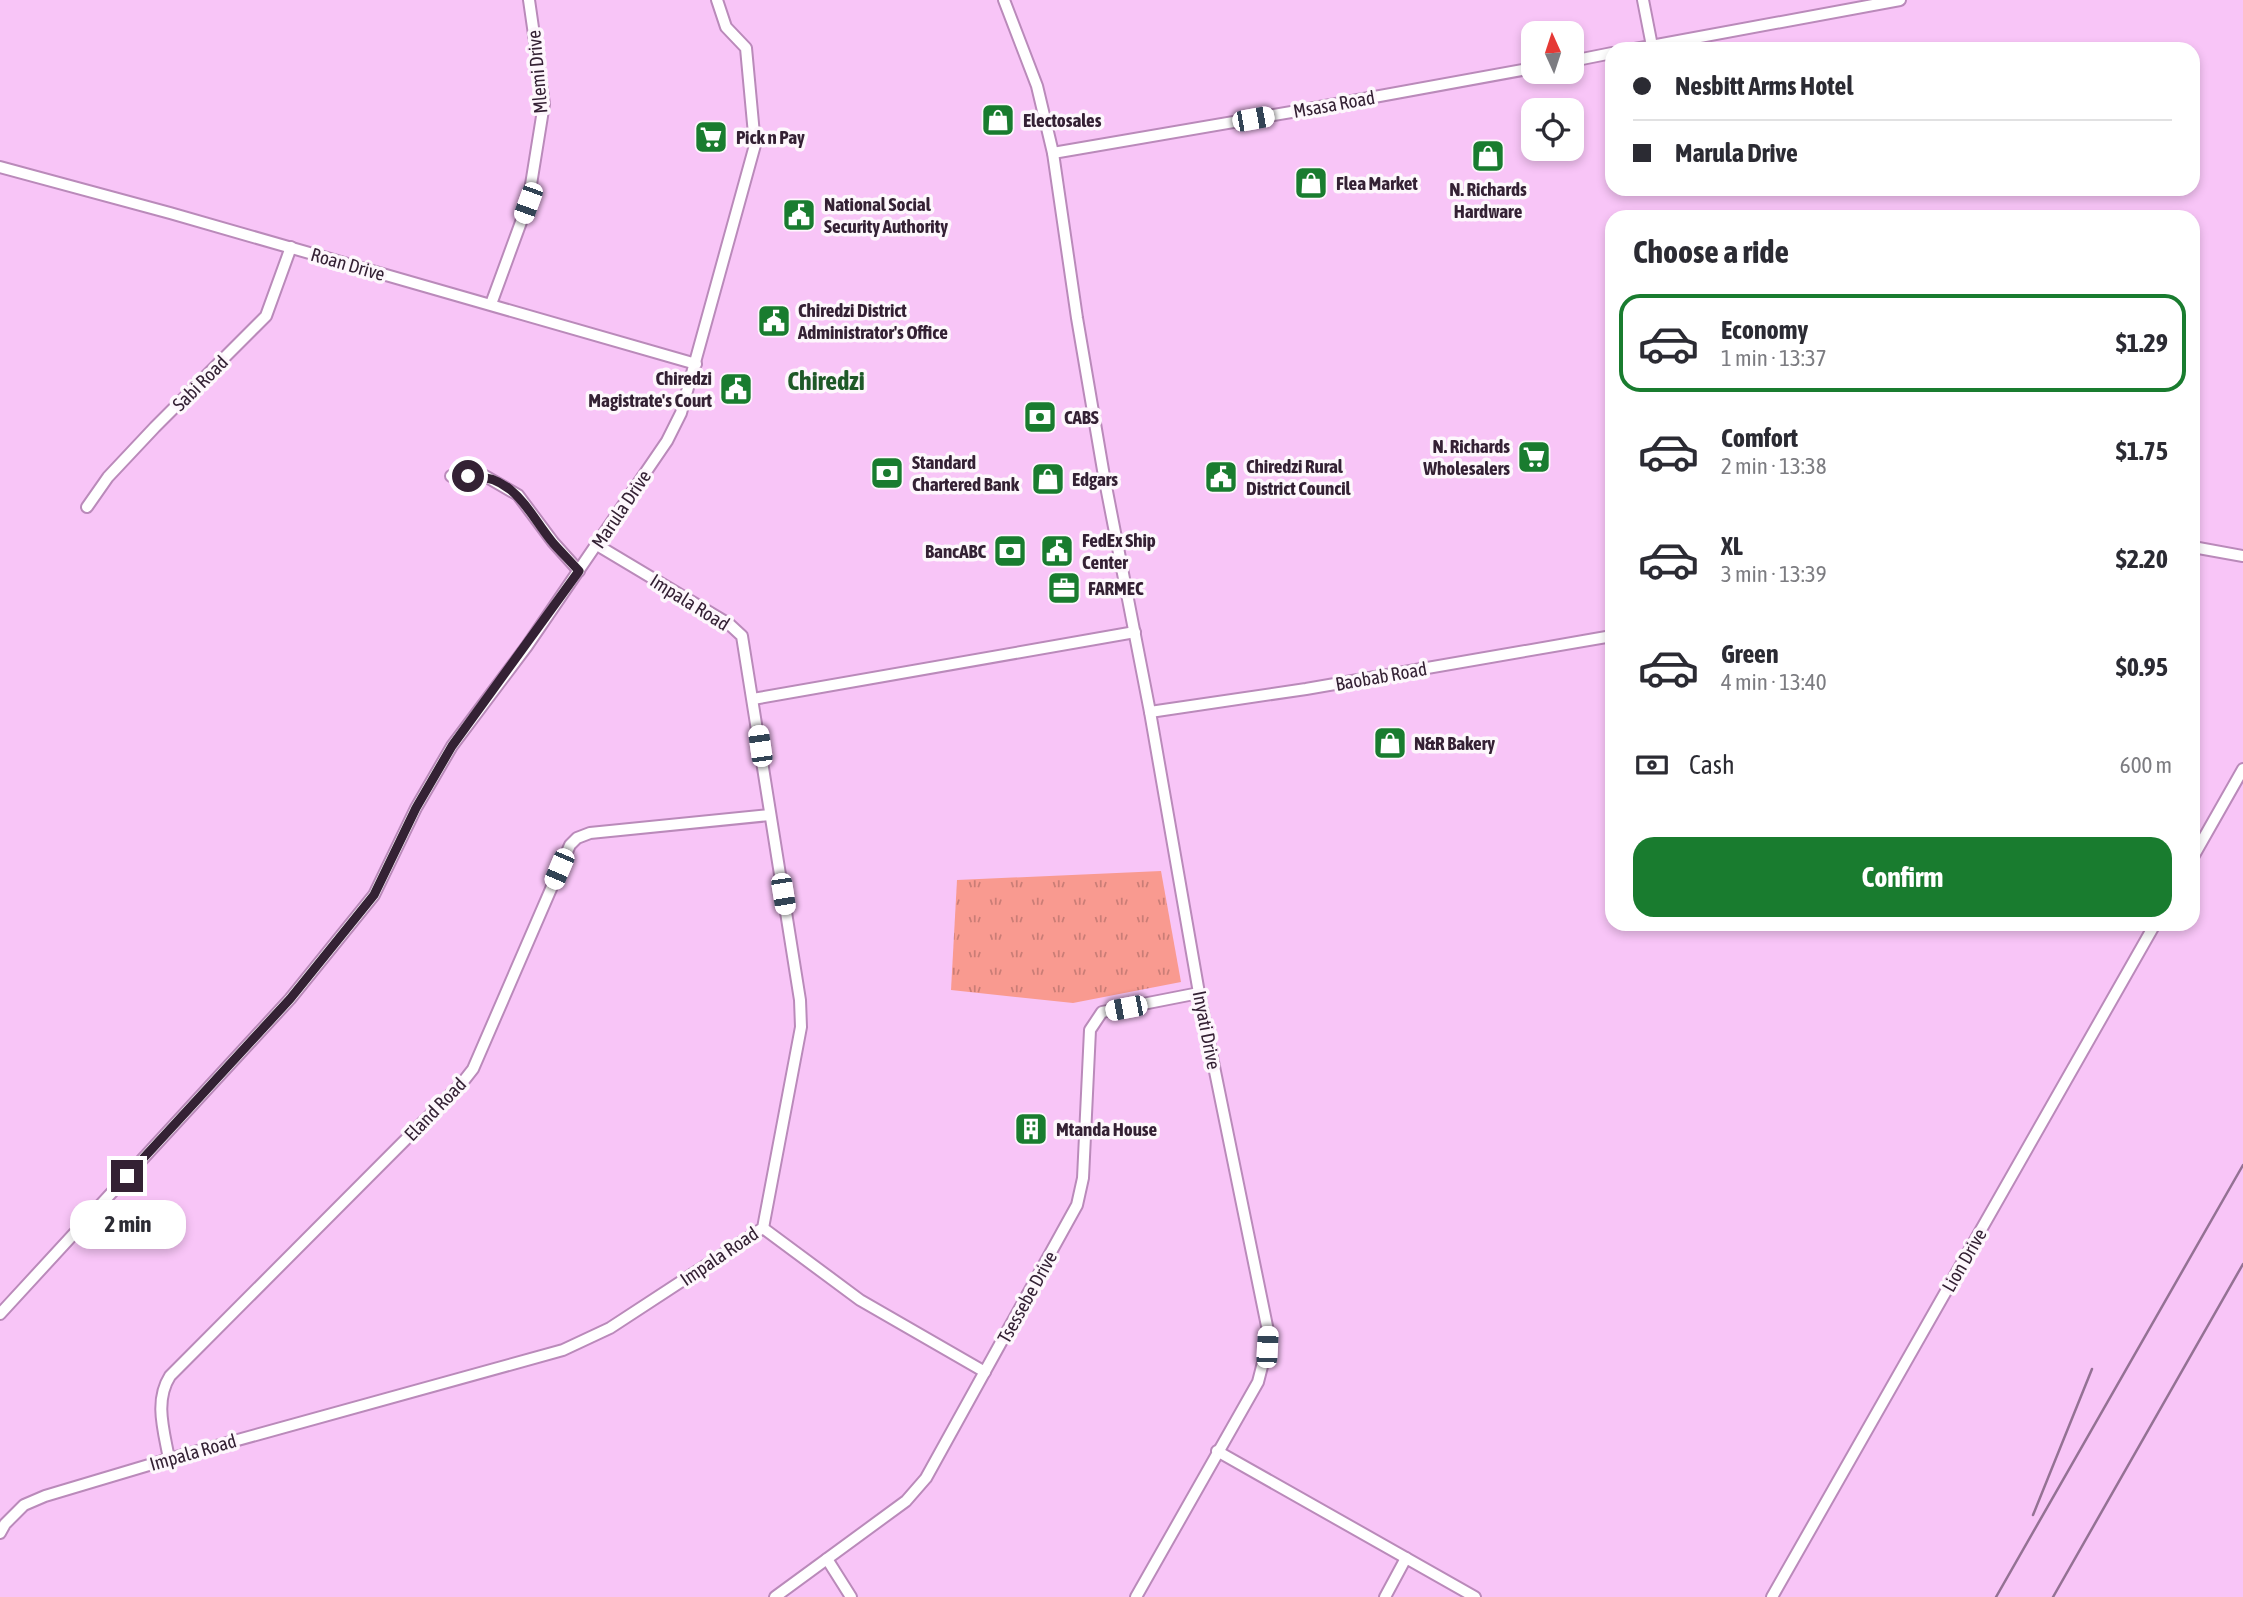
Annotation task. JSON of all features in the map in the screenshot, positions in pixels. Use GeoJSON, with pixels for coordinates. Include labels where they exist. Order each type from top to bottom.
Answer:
{"type":"FeatureCollection","features":[{"type":"Feature","properties":{"kind":"street","name":"Mlemi Drive"},"geometry":{"type":"LineString","coordinates":[[491,304],[528,203],[544,104],[529,0]]}},
{"type":"Feature","properties":{"kind":"street","name":"Marula Drive"},"geometry":{"type":"LineString","coordinates":[[0,1314],[290,999],[374,895],[416,808],[452,746],[579,571],[667,441],[681,413],[696,364],[755,145],[746,48],[726,27],[718,0]]}},
{"type":"Feature","properties":{"kind":"street","name":"Inyati Drive"},"geometry":{"type":"LineString","coordinates":[[1004,0],[1037,86],[1053,153],[1104,476],[1150,712],[1199,993],[1268,1331],[1258,1382],[1136,1597]]}},
{"type":"Feature","properties":{"kind":"street"},"geometry":{"type":"LineString","coordinates":[[1643,0],[1651,42]]}},
{"type":"Feature","properties":{"kind":"street"},"geometry":{"type":"LineString","coordinates":[[1674,42],[1900,0]]}},
{"type":"Feature","properties":{"kind":"street"},"geometry":{"type":"LineString","coordinates":[[1584,59],[1605,54]]}},
{"type":"Feature","properties":{"kind":"street","name":"Msasa Road"},"geometry":{"type":"LineString","coordinates":[[1053,153],[1521,70]]}},
{"type":"Feature","properties":{"kind":"street","name":"Roan Drive"},"geometry":{"type":"LineString","coordinates":[[0,167],[696,364]]}},
{"type":"Feature","properties":{"kind":"street","name":"Sabi Road"},"geometry":{"type":"LineString","coordinates":[[88,507],[108,477],[266,316],[290,247]]}},
{"type":"Feature","properties":{"kind":"street"},"geometry":{"type":"LineString","coordinates":[[450,476],[485,475],[518,495],[553,542],[579,571]]}},
{"type":"Feature","properties":{"kind":"street","name":"Impala Road"},"geometry":{"type":"LineString","coordinates":[[0,1533],[24,1505],[45,1496],[563,1350],[610,1328],[763,1228],[801,1027],[800,1000],[742,636],[597,545]]}},
{"type":"Feature","properties":{"kind":"street"},"geometry":{"type":"LineString","coordinates":[[2200,548],[2243,556]]}},
{"type":"Feature","properties":{"kind":"street"},"geometry":{"type":"LineString","coordinates":[[753,699],[1135,632]]}},
{"type":"Feature","properties":{"kind":"street","name":"Baobab Road"},"geometry":{"type":"LineString","coordinates":[[1150,712],[1306,689],[1605,637]]}},
{"type":"Feature","properties":{"kind":"street"},"geometry":{"type":"LineString","coordinates":[[2200,845],[2243,769]]}},
{"type":"Feature","properties":{"kind":"street","name":"Eland Road"},"geometry":{"type":"LineString","coordinates":[[169,1459],[160,1406],[163,1387],[170,1376],[473,1069],[570,845],[590,832],[770,815]]}},
{"type":"Feature","properties":{"kind":"street","name":"Lion Drive"},"geometry":{"type":"LineString","coordinates":[[1772,1597],[2151,931]]}},
{"type":"Feature","properties":{"kind":"street","name":"Tsessebe Drive"},"geometry":{"type":"LineString","coordinates":[[775,1597],[906,1501],[926,1478],[1077,1205],[1083,1178],[1090,1030],[1102,1012],[1199,993]]}},
{"type":"Feature","properties":{"kind":"street"},"geometry":{"type":"LineString","coordinates":[[763,1228],[860,1300],[985,1372]]}},
{"type":"Feature","properties":{"kind":"street"},"geometry":{"type":"LineString","coordinates":[[1217,1451],[1475,1597]]}},
{"type":"Feature","properties":{"kind":"street"},"geometry":{"type":"LineString","coordinates":[[1385,1597],[1406,1558]]}},
{"type":"Feature","properties":{"kind":"street"},"geometry":{"type":"LineString","coordinates":[[827,1559],[851,1597]]}},
{"type":"Feature","properties":{"kind":"green space"},"geometry":{"type":"Polygon","coordinates":[[[1161,871],[1181,982],[1073,1003],[951,990],[957,880],[1161,871]]]}},
{"type":"Feature","properties":{"kind":"railway"},"geometry":{"type":"LineString","coordinates":[[1996,1597],[2243,1165]]}},
{"type":"Feature","properties":{"kind":"railway"},"geometry":{"type":"LineString","coordinates":[[2053,1597],[2243,1264]]}},
{"type":"Feature","properties":{"kind":"railway"},"geometry":{"type":"LineString","coordinates":[[2033,1515],[2092,1369]]}},
{"type":"Feature","properties":{"kind":"place","name":"Electosales"},"geometry":{"type":"Point","coordinates":[998,120]}},
{"type":"Feature","properties":{"kind":"place","name":"Pick n Pay"},"geometry":{"type":"Point","coordinates":[711,137]}},
{"type":"Feature","properties":{"kind":"place","name":"N. Richards Hardware"},"geometry":{"type":"Point","coordinates":[1488,156]}},
{"type":"Feature","properties":{"kind":"place","name":"Flea Market"},"geometry":{"type":"Point","coordinates":[1311,183]}},
{"type":"Feature","properties":{"kind":"place","name":"National Social Security Authority"},"geometry":{"type":"Point","coordinates":[799,215]}},
{"type":"Feature","properties":{"kind":"place","name":"Chiredzi District Administrator's Office"},"geometry":{"type":"Point","coordinates":[774,321]}},
{"type":"Feature","properties":{"kind":"place","name":"Chiredzi Magistrate's Court"},"geometry":{"type":"Point","coordinates":[736,389]}},
{"type":"Feature","properties":{"kind":"place","name":"CABS"},"geometry":{"type":"Point","coordinates":[1040,417]}},
{"type":"Feature","properties":{"kind":"place","name":"N. Richards Wholesalers"},"geometry":{"type":"Point","coordinates":[1534,457]}},
{"type":"Feature","properties":{"kind":"place","name":"Standard Chartered Bank"},"geometry":{"type":"Point","coordinates":[887,473]}},
{"type":"Feature","properties":{"kind":"place","name":"Chiredzi Rural District Council"},"geometry":{"type":"Point","coordinates":[1221,477]}},
{"type":"Feature","properties":{"kind":"place","name":"Edgars"},"geometry":{"type":"Point","coordinates":[1048,479]}},
{"type":"Feature","properties":{"kind":"place","name":"BancABC"},"geometry":{"type":"Point","coordinates":[1010,551]}},
{"type":"Feature","properties":{"kind":"place","name":"FedEx Ship Center"},"geometry":{"type":"Point","coordinates":[1057,551]}},
{"type":"Feature","properties":{"kind":"place","name":"FARMEC"},"geometry":{"type":"Point","coordinates":[1064,588]}},
{"type":"Feature","properties":{"kind":"place","name":"N&R Bakery"},"geometry":{"type":"Point","coordinates":[1390,743]}},
{"type":"Feature","properties":{"kind":"place","name":"Mtanda House"},"geometry":{"type":"Point","coordinates":[1031,1129]}},
{"type":"Feature","properties":{"kind":"district","name":"Chiredzi"},"geometry":{"type":"Point","coordinates":[826,381]}},
{"type":"Feature","properties":{"kind":"route"},"geometry":{"type":"LineString","coordinates":[[127,1176],[290,999],[374,895],[416,808],[452,746],[579,571],[553,542],[518,495],[485,475],[468,476]]}}]}
